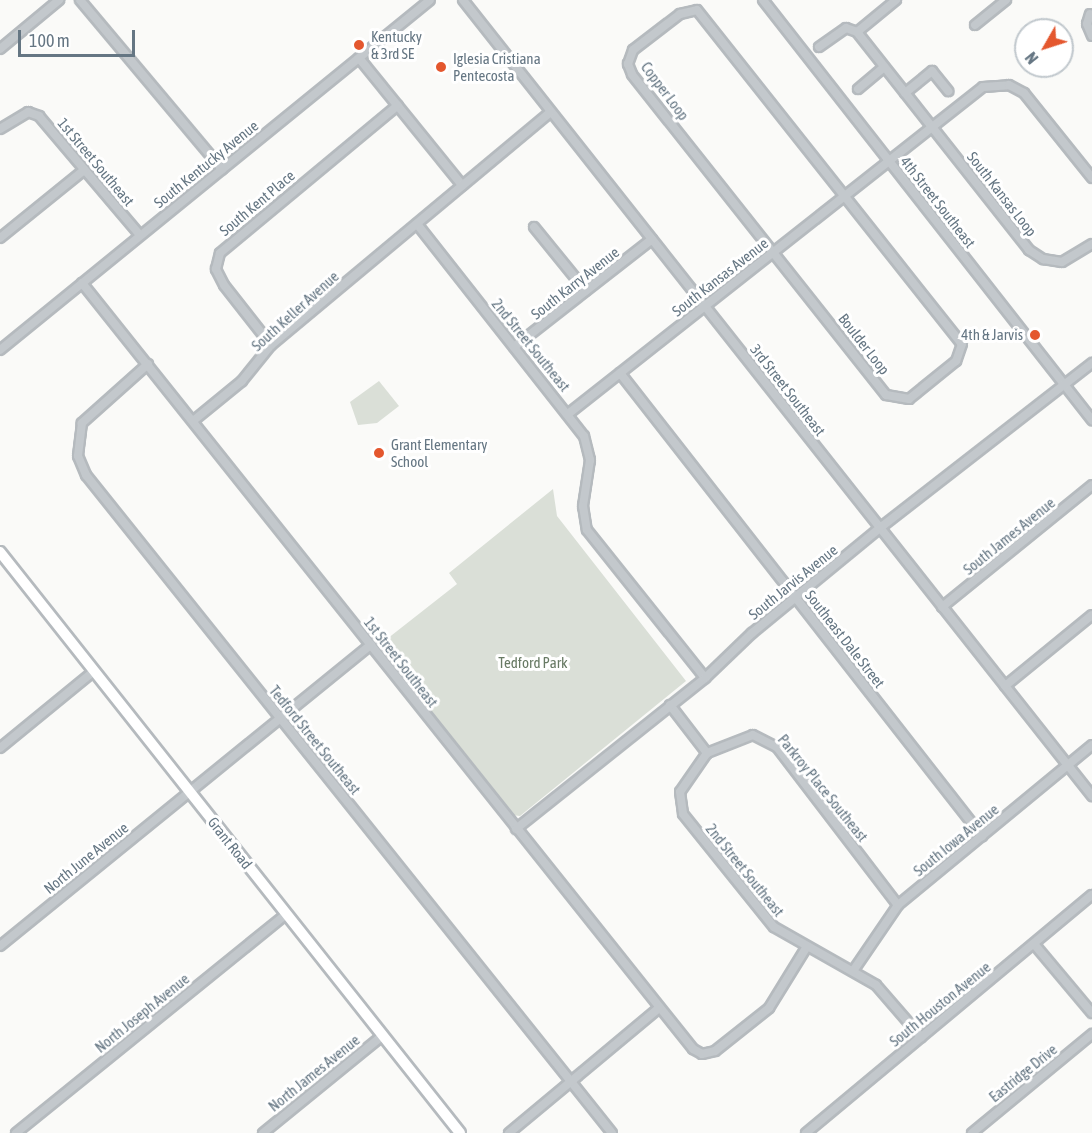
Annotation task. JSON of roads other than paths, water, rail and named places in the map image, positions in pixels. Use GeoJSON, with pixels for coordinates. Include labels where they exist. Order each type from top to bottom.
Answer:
{"type":"FeatureCollection","features":[{"type":"Feature","properties":{"kind":"main road","name":"Grant Road"},"geometry":{"type":"LineString","coordinates":[[0,552],[460,1133]]}},
{"type":"Feature","properties":{"kind":"street"},"geometry":{"type":"LineString","coordinates":[[0,49],[59,0]]}},
{"type":"Feature","properties":{"kind":"street"},"geometry":{"type":"LineString","coordinates":[[80,0],[222,169]]}},
{"type":"Feature","properties":{"kind":"street","name":"South Kentucky Avenue"},"geometry":{"type":"LineString","coordinates":[[0,350],[430,0]]}},
{"type":"Feature","properties":{"kind":"street","name":"3rd Street Southeast"},"geometry":{"type":"LineString","coordinates":[[463,0],[1092,796]]}},
{"type":"Feature","properties":{"kind":"street","name":"4th Street Southeast"},"geometry":{"type":"LineString","coordinates":[[763,0],[1092,420]]}},
{"type":"Feature","properties":{"kind":"street"},"geometry":{"type":"LineString","coordinates":[[819,48],[846,28],[856,32],[897,0]]}},
{"type":"Feature","properties":{"kind":"street"},"geometry":{"type":"LineString","coordinates":[[975,25],[1006,0]]}},
{"type":"Feature","properties":{"kind":"street","name":"Copper Loop"},"geometry":{"type":"LineString","coordinates":[[775,252],[632,74],[628,64],[633,50],[680,14],[697,10],[846,196]]}},
{"type":"Feature","properties":{"kind":"street"},"geometry":{"type":"LineString","coordinates":[[1090,14],[1087,24],[1092,36]]}},
{"type":"Feature","properties":{"kind":"street","name":"South Kansas Loop"},"geometry":{"type":"LineString","coordinates":[[856,32],[1034,254],[1062,262],[1092,244]]}},
{"type":"Feature","properties":{"kind":"street"},"geometry":{"type":"LineString","coordinates":[[359,58],[462,185]]}},
{"type":"Feature","properties":{"kind":"street"},"geometry":{"type":"LineString","coordinates":[[858,88],[884,67]]}},
{"type":"Feature","properties":{"kind":"street"},"geometry":{"type":"LineString","coordinates":[[905,93],[932,71],[948,91]]}},
{"type":"Feature","properties":{"kind":"street"},"geometry":{"type":"LineString","coordinates":[[889,161],[983,87],[1009,85],[1028,97],[1092,178]]}},
{"type":"Feature","properties":{"kind":"street","name":"South Kent Place"},"geometry":{"type":"LineString","coordinates":[[271,345],[224,285],[216,269],[220,253],[398,105]]}},
{"type":"Feature","properties":{"kind":"street","name":"1st Street Southeast"},"geometry":{"type":"LineString","coordinates":[[0,129],[28,112],[39,116],[140,235]]}},
{"type":"Feature","properties":{"kind":"street"},"geometry":{"type":"LineString","coordinates":[[417,224],[551,112]]}},
{"type":"Feature","properties":{"kind":"street","name":"South Kansas Avenue"},"geometry":{"type":"LineString","coordinates":[[568,414],[889,161]]}},
{"type":"Feature","properties":{"kind":"street"},"geometry":{"type":"LineString","coordinates":[[0,238],[84,170]]}},
{"type":"Feature","properties":{"kind":"street","name":"Boulder Loop"},"geometry":{"type":"LineString","coordinates":[[775,252],[886,395],[909,399],[956,361],[962,344],[846,196]]}},
{"type":"Feature","properties":{"kind":"street","name":"South Keller Avenue"},"geometry":{"type":"LineString","coordinates":[[194,421],[242,381],[271,345],[417,224]]}},
{"type":"Feature","properties":{"kind":"street","name":"2nd Street Southeast"},"geometry":{"type":"LineString","coordinates":[[417,224],[568,414],[589,448],[583,506],[587,530],[705,678]]}},
{"type":"Feature","properties":{"kind":"street"},"geometry":{"type":"LineString","coordinates":[[534,227],[586,291]]}},
{"type":"Feature","properties":{"kind":"street","name":"South Karry Avenue"},"geometry":{"type":"LineString","coordinates":[[514,347],[652,239]]}},
{"type":"Feature","properties":{"kind":"street","name":"1st Street Southeast"},"geometry":{"type":"LineString","coordinates":[[82,283],[659,1008],[702,1054],[715,1051],[769,1008],[806,948]]}},
{"type":"Feature","properties":{"kind":"street","name":"South Jarvis Avenue"},"geometry":{"type":"LineString","coordinates":[[516,829],[705,678],[796,597],[880,528],[1092,363]]}},
{"type":"Feature","properties":{"kind":"street","name":"Tedford Street Southeast"},"geometry":{"type":"LineString","coordinates":[[148,364],[82,423],[78,456],[86,475],[612,1133]]}},
{"type":"Feature","properties":{"kind":"street","name":"Southeast Dale Street"},"geometry":{"type":"LineString","coordinates":[[620,373],[982,836]]}},
{"type":"Feature","properties":{"kind":"street","name":"South James Avenue"},"geometry":{"type":"LineString","coordinates":[[942,607],[1092,485]]}},
{"type":"Feature","properties":{"kind":"street"},"geometry":{"type":"LineString","coordinates":[[1005,686],[1092,615]]}},
{"type":"Feature","properties":{"kind":"street","name":"North June Avenue"},"geometry":{"type":"LineString","coordinates":[[0,946],[371,644]]}},
{"type":"Feature","properties":{"kind":"street"},"geometry":{"type":"LineString","coordinates":[[0,748],[94,671]]}},
{"type":"Feature","properties":{"kind":"street"},"geometry":{"type":"LineString","coordinates":[[670,705],[707,753]]}},
{"type":"Feature","properties":{"kind":"street","name":"Parkroy Place Southeast"},"geometry":{"type":"LineString","coordinates":[[707,753],[753,735],[777,747],[898,905]]}},
{"type":"Feature","properties":{"kind":"street","name":"South Iowa Avenue"},"geometry":{"type":"LineString","coordinates":[[853,971],[898,905],[1092,745]]}},
{"type":"Feature","properties":{"kind":"street","name":"2nd Street Southeast"},"geometry":{"type":"LineString","coordinates":[[707,753],[680,792],[683,814],[760,914],[806,948],[853,971],[890,998],[921,1037]]}},
{"type":"Feature","properties":{"kind":"street","name":"South Houston Avenue"},"geometry":{"type":"LineString","coordinates":[[806,1133],[1092,895]]}},
{"type":"Feature","properties":{"kind":"street","name":"North Joseph Avenue"},"geometry":{"type":"LineString","coordinates":[[16,1133],[286,914]]}},
{"type":"Feature","properties":{"kind":"street"},"geometry":{"type":"LineString","coordinates":[[1034,944],[1092,1013]]}},
{"type":"Feature","properties":{"kind":"street"},"geometry":{"type":"LineString","coordinates":[[509,1133],[574,1083],[659,1008]]}},
{"type":"Feature","properties":{"kind":"street","name":"North James Avenue"},"geometry":{"type":"LineString","coordinates":[[263,1133],[383,1035]]}},
{"type":"Feature","properties":{"kind":"street","name":"Eastridge Drive"},"geometry":{"type":"LineString","coordinates":[[972,1133],[1092,1035]]}},
{"type":"Feature","properties":{"kind":"place","name":"Kentucky & 3rd SE"},"geometry":{"type":"Point","coordinates":[359,45]}},
{"type":"Feature","properties":{"kind":"place","name":"Iglesia Cristiana Pentecosta"},"geometry":{"type":"Point","coordinates":[441,67]}},
{"type":"Feature","properties":{"kind":"place","name":"4th & Jarvis"},"geometry":{"type":"Point","coordinates":[1035,335]}},
{"type":"Feature","properties":{"kind":"place","name":"Grant Elementary School"},"geometry":{"type":"Point","coordinates":[379,453]}},
{"type":"Feature","properties":{"kind":"park label","name":"Tedford Park"},"geometry":{"type":"Point","coordinates":[533,663]}}]}
